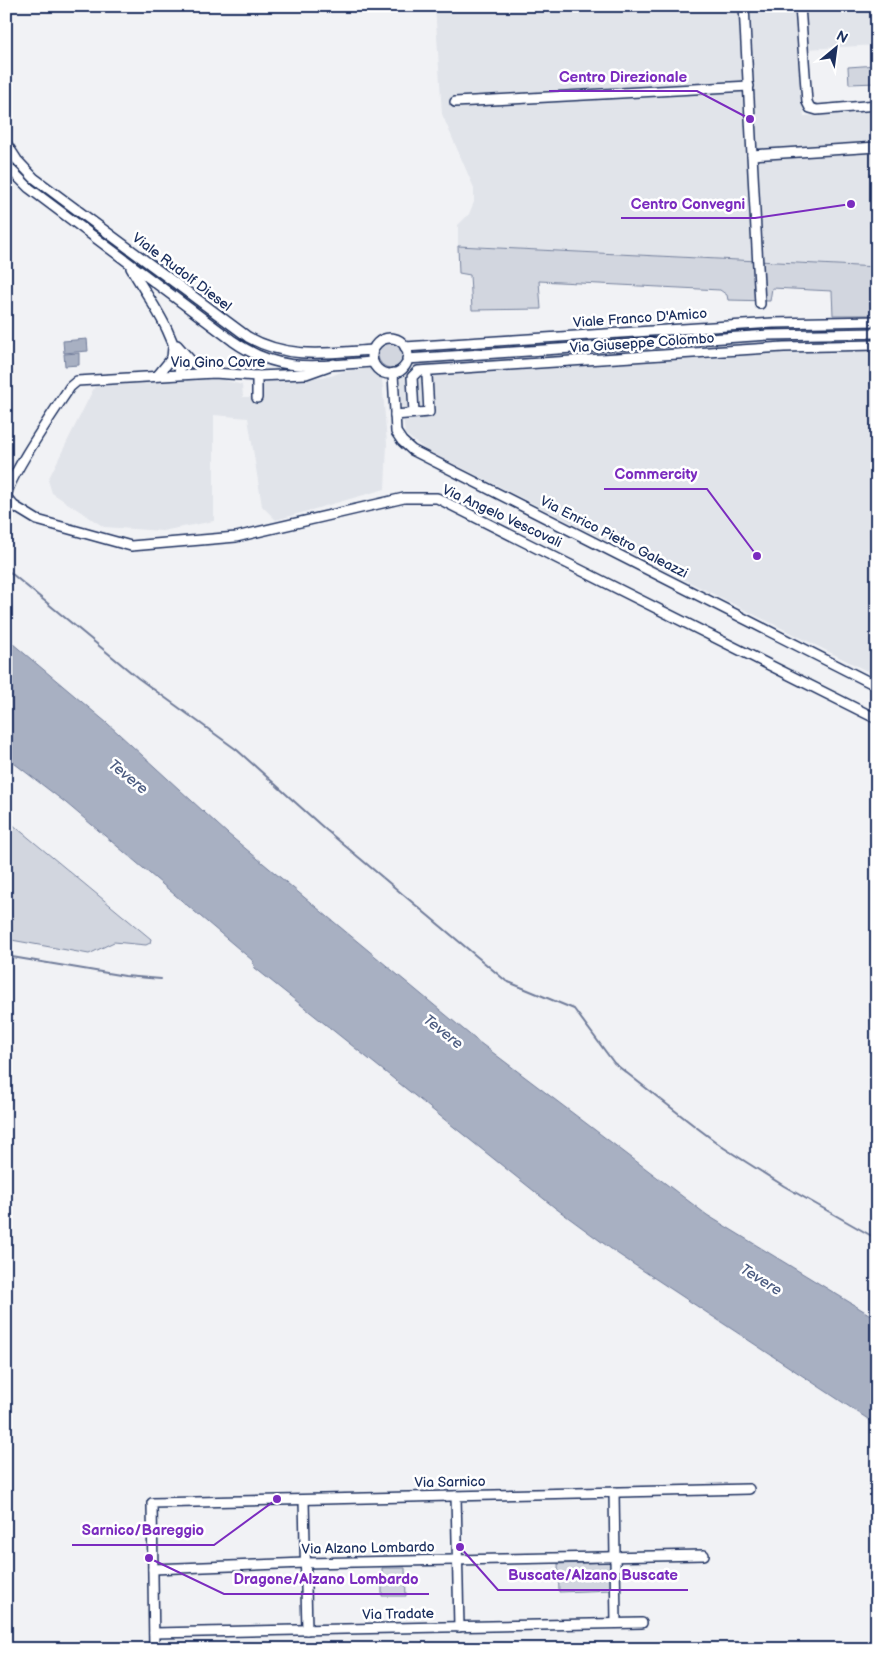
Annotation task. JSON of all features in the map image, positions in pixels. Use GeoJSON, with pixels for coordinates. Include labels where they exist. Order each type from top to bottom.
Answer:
{"type":"FeatureCollection","features":[{"type":"Feature","properties":{"kind":"street"},"geometry":{"type":"LineString","coordinates":[[800,6],[807,102],[810,108],[817,110],[877,105]]}},
{"type":"Feature","properties":{"kind":"street"},"geometry":{"type":"LineString","coordinates":[[744,9],[760,304]]}},
{"type":"Feature","properties":{"kind":"street"},"geometry":{"type":"LineString","coordinates":[[455,102],[748,86]]}},
{"type":"Feature","properties":{"kind":"street","name":"Viale Rudolf Diesel"},"geometry":{"type":"LineString","coordinates":[[6,143],[16,160],[34,178],[248,337],[272,349],[294,354],[373,350]]}},
{"type":"Feature","properties":{"kind":"street"},"geometry":{"type":"LineString","coordinates":[[752,155],[877,147]]}},
{"type":"Feature","properties":{"kind":"street","name":"Viale Rudolf Diesel"},"geometry":{"type":"LineString","coordinates":[[6,165],[29,188],[233,341],[258,357],[291,366],[373,362]]}},
{"type":"Feature","properties":{"kind":"street"},"geometry":{"type":"LineString","coordinates":[[128,263],[172,338],[189,359],[209,373]]}},
{"type":"Feature","properties":{"kind":"street","name":"Viale Franco D'Amico"},"geometry":{"type":"LineString","coordinates":[[405,347],[773,323],[877,321]]}},
{"type":"Feature","properties":{"kind":"street","name":"Viale Franco D'Amico"},"geometry":{"type":"LineString","coordinates":[[407,359],[778,334],[877,333]]}},
{"type":"Feature","properties":{"kind":"street"},"geometry":{"type":"LineString","coordinates":[[172,338],[178,354],[180,374]]}},
{"type":"Feature","properties":{"kind":"street"},"geometry":{"type":"LineString","coordinates":[[157,376],[172,358],[172,338]]}},
{"type":"Feature","properties":{"kind":"street"},"geometry":{"type":"LineString","coordinates":[[391,338],[402,342],[405,347],[407,359],[402,368],[393,373],[382,371],[373,362],[373,350],[380,341],[391,338]]}},
{"type":"Feature","properties":{"kind":"street","name":"Via Giuseppe Colombo"},"geometry":{"type":"LineString","coordinates":[[412,377],[418,371],[784,347],[877,345]]}},
{"type":"Feature","properties":{"kind":"street","name":"Via Giuseppe Colombo"},"geometry":{"type":"LineString","coordinates":[[412,377],[784,352],[877,350]]}},
{"type":"Feature","properties":{"kind":"street","name":"Via Gino Covre"},"geometry":{"type":"LineString","coordinates":[[27,514],[8,500],[6,494],[9,486],[72,385],[80,381],[180,374],[209,373],[257,376],[310,373],[334,364]]}},
{"type":"Feature","properties":{"kind":"street","name":"Via Enrico Pietro Galeazzi"},"geometry":{"type":"LineString","coordinates":[[393,373],[396,432],[402,442],[412,450],[877,686]]}},
{"type":"Feature","properties":{"kind":"street"},"geometry":{"type":"LineString","coordinates":[[257,376],[257,398]]}},
{"type":"Feature","properties":{"kind":"street"},"geometry":{"type":"LineString","coordinates":[[395,415],[429,412],[427,376]]}},
{"type":"Feature","properties":{"kind":"street"},"geometry":{"type":"LineString","coordinates":[[412,377],[414,413]]}},
{"type":"Feature","properties":{"kind":"street","name":"Via Angelo Vescovali"},"geometry":{"type":"LineString","coordinates":[[27,514],[48,524],[131,546],[236,537],[404,498],[437,498],[877,719]]}},
{"type":"Feature","properties":{"kind":"street","name":"Via Sarnico"},"geometry":{"type":"LineString","coordinates":[[153,1569],[152,1503],[749,1489]]}},
{"type":"Feature","properties":{"kind":"street"},"geometry":{"type":"LineString","coordinates":[[614,1492],[616,1623]]}},
{"type":"Feature","properties":{"kind":"street"},"geometry":{"type":"LineString","coordinates":[[456,1496],[459,1626]]}},
{"type":"Feature","properties":{"kind":"street"},"geometry":{"type":"LineString","coordinates":[[304,1500],[307,1630]]}},
{"type":"Feature","properties":{"kind":"street","name":"Via Alzano Lombardo"},"geometry":{"type":"LineString","coordinates":[[153,1569],[305,1563],[704,1555]]}},
{"type":"Feature","properties":{"kind":"street"},"geometry":{"type":"LineString","coordinates":[[153,1569],[154,1649]]}},
{"type":"Feature","properties":{"kind":"street","name":"Via Tradate"},"geometry":{"type":"LineString","coordinates":[[154,1633],[642,1623]]}},
{"type":"Feature","properties":{"kind":"shaded area"},"geometry":{"type":"Polygon","coordinates":[[[435,6],[794,6],[804,116],[877,111],[877,267],[458,246],[458,225],[469,214],[474,202],[474,188],[442,114],[435,6]]]}},
{"type":"Feature","properties":{"kind":"shaded area"},"geometry":{"type":"Polygon","coordinates":[[[804,6],[877,6],[877,45],[807,49],[804,6]]]}},
{"type":"Feature","properties":{"kind":"shaded area"},"geometry":{"type":"Polygon","coordinates":[[[877,65],[877,83],[849,84],[848,67],[877,65]]]}},
{"type":"Feature","properties":{"kind":"shaded area"},"geometry":{"type":"Polygon","coordinates":[[[458,246],[877,267],[877,315],[833,315],[832,291],[772,288],[770,301],[728,300],[727,295],[720,290],[539,281],[541,309],[472,310],[470,275],[459,273],[458,246]]]}},
{"type":"Feature","properties":{"kind":"shaded area"},"geometry":{"type":"Polygon","coordinates":[[[877,338],[877,676],[426,450],[405,434],[399,385],[402,374],[413,364],[789,339],[877,338]]]}},
{"type":"Feature","properties":{"kind":"shaded area"},"geometry":{"type":"Polygon","coordinates":[[[391,342],[400,346],[404,355],[400,364],[391,368],[382,364],[378,355],[382,346],[391,342]]]}},
{"type":"Feature","properties":{"kind":"shaded area"},"geometry":{"type":"Polygon","coordinates":[[[370,368],[382,378],[387,444],[385,489],[276,520],[262,506],[248,418],[214,415],[214,521],[162,531],[104,527],[52,493],[48,480],[95,386],[224,376],[224,380],[242,385],[243,397],[263,397],[262,385],[266,382],[331,376],[344,371],[370,368]]]}},
{"type":"Feature","properties":{"kind":"shaded area"},"geometry":{"type":"Polygon","coordinates":[[[6,819],[151,939],[150,943],[146,945],[114,942],[89,954],[6,939],[6,819]]]}},
{"type":"Feature","properties":{"kind":"shaded area"},"geometry":{"type":"Polygon","coordinates":[[[611,1562],[612,1590],[559,1592],[558,1564],[611,1562]]]}},
{"type":"Feature","properties":{"kind":"shaded area"},"geometry":{"type":"Polygon","coordinates":[[[382,1568],[405,1568],[406,1596],[382,1596],[382,1568]]]}},
{"type":"Feature","properties":{"kind":"water"},"geometry":{"type":"Polygon","coordinates":[[[87,339],[88,351],[64,353],[63,341],[87,339]]]}},
{"type":"Feature","properties":{"kind":"water"},"geometry":{"type":"Polygon","coordinates":[[[79,353],[79,365],[65,366],[64,354],[79,353]]]}},
{"type":"Feature","properties":{"kind":"water","name":"Tevere"},"geometry":{"type":"Polygon","coordinates":[[[6,638],[107,723],[228,834],[475,1039],[707,1215],[877,1319],[877,1425],[618,1254],[554,1207],[255,968],[252,960],[66,803],[6,757],[6,638]]]}},
{"type":"Feature","properties":{"kind":"waterway"},"geometry":{"type":"LineString","coordinates":[[6,569],[138,678],[237,750],[325,829],[506,981],[574,1009],[614,1063],[692,1124],[724,1148],[784,1186],[877,1239]]}},
{"type":"Feature","properties":{"kind":"waterway"},"geometry":{"type":"LineString","coordinates":[[6,956],[125,976],[161,979]]}},
{"type":"Feature","properties":{"kind":"place","name":"Centro Direzionale"},"geometry":{"type":"Point","coordinates":[750,119]}},
{"type":"Feature","properties":{"kind":"place","name":"Centro Convegni"},"geometry":{"type":"Point","coordinates":[851,204]}},
{"type":"Feature","properties":{"kind":"place","name":"Commercity"},"geometry":{"type":"Point","coordinates":[757,556]}},
{"type":"Feature","properties":{"kind":"place","name":"Sarnico/Bareggio"},"geometry":{"type":"Point","coordinates":[277,1499]}},
{"type":"Feature","properties":{"kind":"place","name":"Buscate/Alzano Buscate"},"geometry":{"type":"Point","coordinates":[460,1547]}},
{"type":"Feature","properties":{"kind":"place","name":"Dragone/Alzano Lombardo"},"geometry":{"type":"Point","coordinates":[149,1558]}}]}
